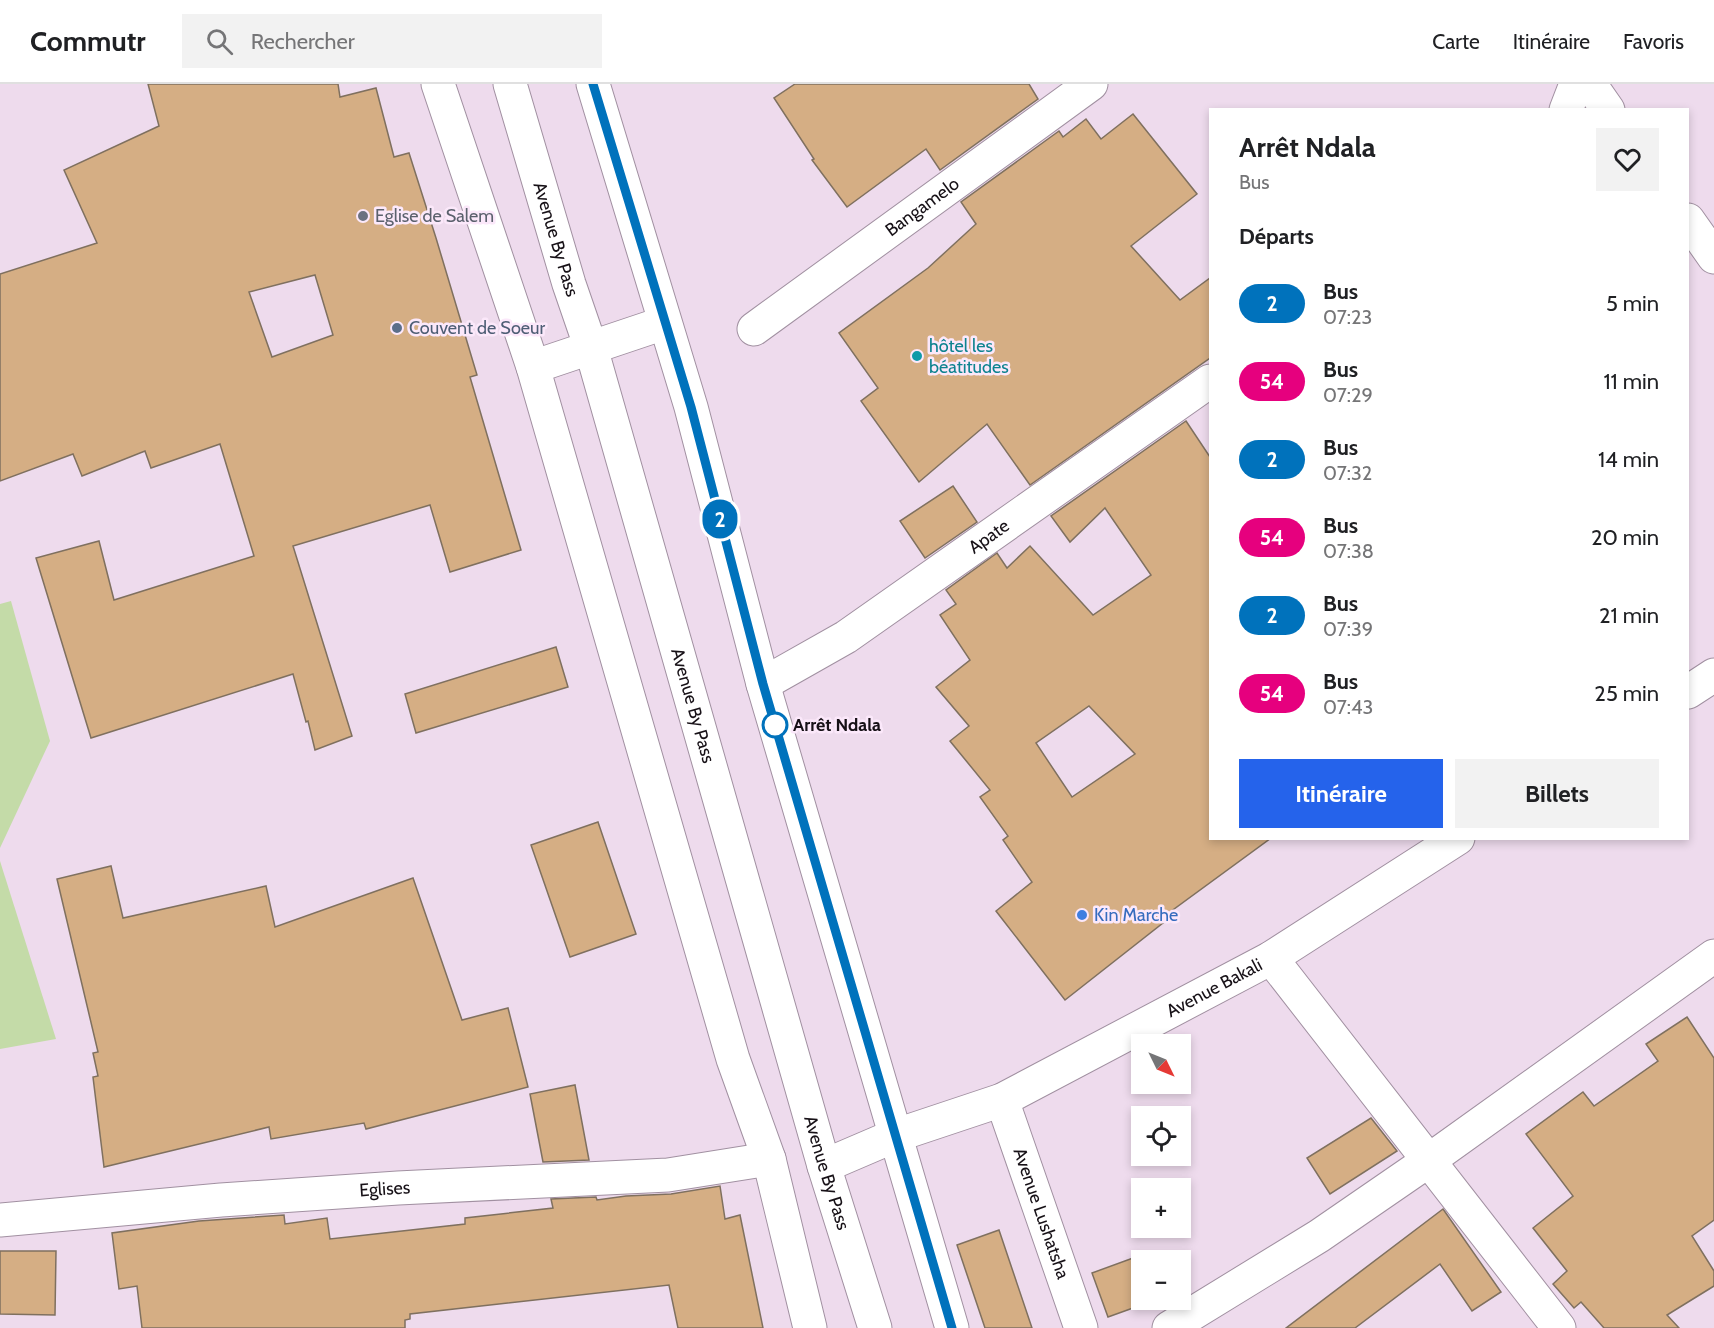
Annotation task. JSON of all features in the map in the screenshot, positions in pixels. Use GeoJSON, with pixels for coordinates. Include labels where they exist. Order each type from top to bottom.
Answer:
{"type":"FeatureCollection","features":[{"type":"Feature","properties":{"kind":"main road"},"geometry":{"type":"LineString","coordinates":[[438,84],[533,367],[733,1059],[768,1159],[810,1328]]}},
{"type":"Feature","properties":{"kind":"main road","name":"Avenue By Pass"},"geometry":{"type":"LineString","coordinates":[[510,84],[569,284],[591,348],[824,1166],[874,1328]]}},
{"type":"Feature","properties":{"kind":"main road"},"geometry":{"type":"LineString","coordinates":[[593,84],[691,407],[763,684],[952,1328]]}},
{"type":"Feature","properties":{"kind":"main road","name":"Bangamelo"},"geometry":{"type":"LineString","coordinates":[[754,328],[1091,84]]}},
{"type":"Feature","properties":{"kind":"main road"},"geometry":{"type":"LineString","coordinates":[[1567,108],[1576,84]]}},
{"type":"Feature","properties":{"kind":"main road"},"geometry":{"type":"LineString","coordinates":[[1590,84],[1607,108]]}},
{"type":"Feature","properties":{"kind":"main road"},"geometry":{"type":"LineString","coordinates":[[1689,221],[1714,257]]}},
{"type":"Feature","properties":{"kind":"main road"},"geometry":{"type":"LineString","coordinates":[[533,367],[664,323]]}},
{"type":"Feature","properties":{"kind":"main road","name":"Apate"},"geometry":{"type":"LineString","coordinates":[[763,684],[846,637],[1209,382]]}},
{"type":"Feature","properties":{"kind":"main road"},"geometry":{"type":"LineString","coordinates":[[1689,691],[1714,675]]}},
{"type":"Feature","properties":{"kind":"main road","name":"Avenue Bakali"},"geometry":{"type":"LineString","coordinates":[[824,1166],[894,1136],[1002,1100],[1270,958],[1455,840]]}},
{"type":"Feature","properties":{"kind":"main road"},"geometry":{"type":"LineString","coordinates":[[1169,1328],[1319,1236],[1428,1161],[1714,956]]}},
{"type":"Feature","properties":{"kind":"main road"},"geometry":{"type":"LineString","coordinates":[[1270,958],[1559,1328]]}},
{"type":"Feature","properties":{"kind":"main road","name":"Avenue Lushatsha"},"geometry":{"type":"LineString","coordinates":[[1002,1100],[1081,1328]]}},
{"type":"Feature","properties":{"kind":"main road","name":"Eglises"},"geometry":{"type":"LineString","coordinates":[[0,1220],[221,1200],[668,1174],[768,1159]]}},
{"type":"Feature","properties":{"kind":"green space"},"geometry":{"type":"Polygon","coordinates":[[[11,601],[50,741],[0,848],[0,604],[11,601]]]}},
{"type":"Feature","properties":{"kind":"green space"},"geometry":{"type":"Polygon","coordinates":[[[0,861],[56,1039],[0,1049],[0,861]]]}},
{"type":"Feature","properties":{"kind":"building"},"geometry":{"type":"Polygon","coordinates":[[[148,84],[338,84],[340,97],[376,88],[394,157],[409,153],[436,238],[477,375],[470,377],[521,550],[450,572],[430,505],[293,546],[352,736],[315,750],[293,674],[91,738],[36,558],[99,541],[114,600],[254,556],[220,444],[151,468],[145,451],[82,476],[73,454],[0,481],[0,274],[97,243],[64,170],[159,126],[148,84]],[[315,275],[249,292],[272,357],[333,335],[315,275]]]}},
{"type":"Feature","properties":{"kind":"building"},"geometry":{"type":"Polygon","coordinates":[[[795,84],[1029,84],[1038,99],[940,170],[926,149],[847,207],[812,160],[814,159],[774,98],[795,84]]]}},
{"type":"Feature","properties":{"kind":"building"},"geometry":{"type":"Polygon","coordinates":[[[1133,114],[1197,194],[1131,246],[1180,300],[1209,279],[1209,359],[1030,485],[987,424],[919,482],[861,401],[878,388],[839,333],[928,268],[976,224],[961,202],[1059,131],[1063,137],[1086,119],[1101,139],[1133,114]]]}},
{"type":"Feature","properties":{"kind":"building"},"geometry":{"type":"Polygon","coordinates":[[[1186,421],[1209,456],[1209,840],[1268,840],[1166,915],[1168,919],[1065,1000],[996,911],[1032,882],[1003,840],[1008,836],[980,797],[990,790],[950,741],[969,726],[936,687],[970,660],[940,615],[956,604],[946,590],[997,553],[1007,568],[1030,546],[1093,615],[1151,575],[1105,508],[1070,542],[1051,516],[1186,421]],[[1089,706],[1036,743],[1072,797],[1135,754],[1089,706]]]}},
{"type":"Feature","properties":{"kind":"building"},"geometry":{"type":"Polygon","coordinates":[[[953,486],[977,522],[925,558],[900,521],[953,486]]]}},
{"type":"Feature","properties":{"kind":"building"},"geometry":{"type":"Polygon","coordinates":[[[556,647],[568,687],[416,733],[405,694],[556,647]]]}},
{"type":"Feature","properties":{"kind":"building"},"geometry":{"type":"Polygon","coordinates":[[[598,822],[636,934],[570,957],[531,845],[598,822]]]}},
{"type":"Feature","properties":{"kind":"building"},"geometry":{"type":"Polygon","coordinates":[[[111,866],[123,918],[266,886],[275,927],[413,878],[462,1020],[508,1008],[528,1087],[366,1129],[364,1123],[271,1139],[269,1127],[104,1167],[93,1077],[98,1076],[93,1053],[98,1052],[57,879],[111,866]]]}},
{"type":"Feature","properties":{"kind":"building"},"geometry":{"type":"Polygon","coordinates":[[[1687,1017],[1714,1058],[1714,1220],[1692,1236],[1714,1271],[1714,1286],[1667,1315],[1679,1328],[1604,1328],[1581,1302],[1574,1308],[1553,1284],[1567,1271],[1533,1228],[1573,1196],[1526,1134],[1583,1092],[1594,1106],[1658,1061],[1646,1044],[1687,1017]]]}},
{"type":"Feature","properties":{"kind":"building"},"geometry":{"type":"Polygon","coordinates":[[[575,1085],[589,1160],[543,1162],[530,1094],[575,1085]]]}},
{"type":"Feature","properties":{"kind":"building"},"geometry":{"type":"Polygon","coordinates":[[[1371,1118],[1397,1151],[1330,1194],[1307,1158],[1371,1118]]]}},
{"type":"Feature","properties":{"kind":"building"},"geometry":{"type":"Polygon","coordinates":[[[720,1186],[725,1219],[740,1215],[763,1328],[678,1328],[669,1285],[410,1314],[410,1319],[405,1320],[405,1328],[142,1328],[137,1286],[119,1289],[112,1233],[199,1221],[284,1215],[285,1224],[327,1218],[330,1239],[465,1224],[465,1218],[553,1208],[551,1199],[596,1197],[597,1200],[671,1194],[720,1186]]]}},
{"type":"Feature","properties":{"kind":"building"},"geometry":{"type":"Polygon","coordinates":[[[1443,1209],[1501,1292],[1472,1311],[1440,1264],[1355,1328],[1286,1328],[1443,1209]]]}},
{"type":"Feature","properties":{"kind":"building"},"geometry":{"type":"Polygon","coordinates":[[[999,1230],[1032,1328],[985,1328],[957,1245],[999,1230]]]}},
{"type":"Feature","properties":{"kind":"building"},"geometry":{"type":"Polygon","coordinates":[[[0,1251],[56,1251],[55,1315],[0,1314],[0,1251]]]}},
{"type":"Feature","properties":{"kind":"building"},"geometry":{"type":"Polygon","coordinates":[[[1131,1259],[1131,1309],[1108,1317],[1092,1273],[1131,1259]]]}},
{"type":"Feature","properties":{"kind":"bus line","name":"2"},"geometry":{"type":"LineString","coordinates":[[593,84],[691,407],[763,684],[952,1328]]}},
{"type":"Feature","properties":{"kind":"place","name":"Eglise de Salem"},"geometry":{"type":"Point","coordinates":[363,216]}},
{"type":"Feature","properties":{"kind":"place","name":"Couvent de Soeur"},"geometry":{"type":"Point","coordinates":[397,328]}},
{"type":"Feature","properties":{"kind":"place","name":"hôtel les béatitudes"},"geometry":{"type":"Point","coordinates":[917,356]}},
{"type":"Feature","properties":{"kind":"place","name":"Arrêt Ndala"},"geometry":{"type":"Point","coordinates":[775,725]}},
{"type":"Feature","properties":{"kind":"place","name":"Kin Marche"},"geometry":{"type":"Point","coordinates":[1082,915]}}]}
